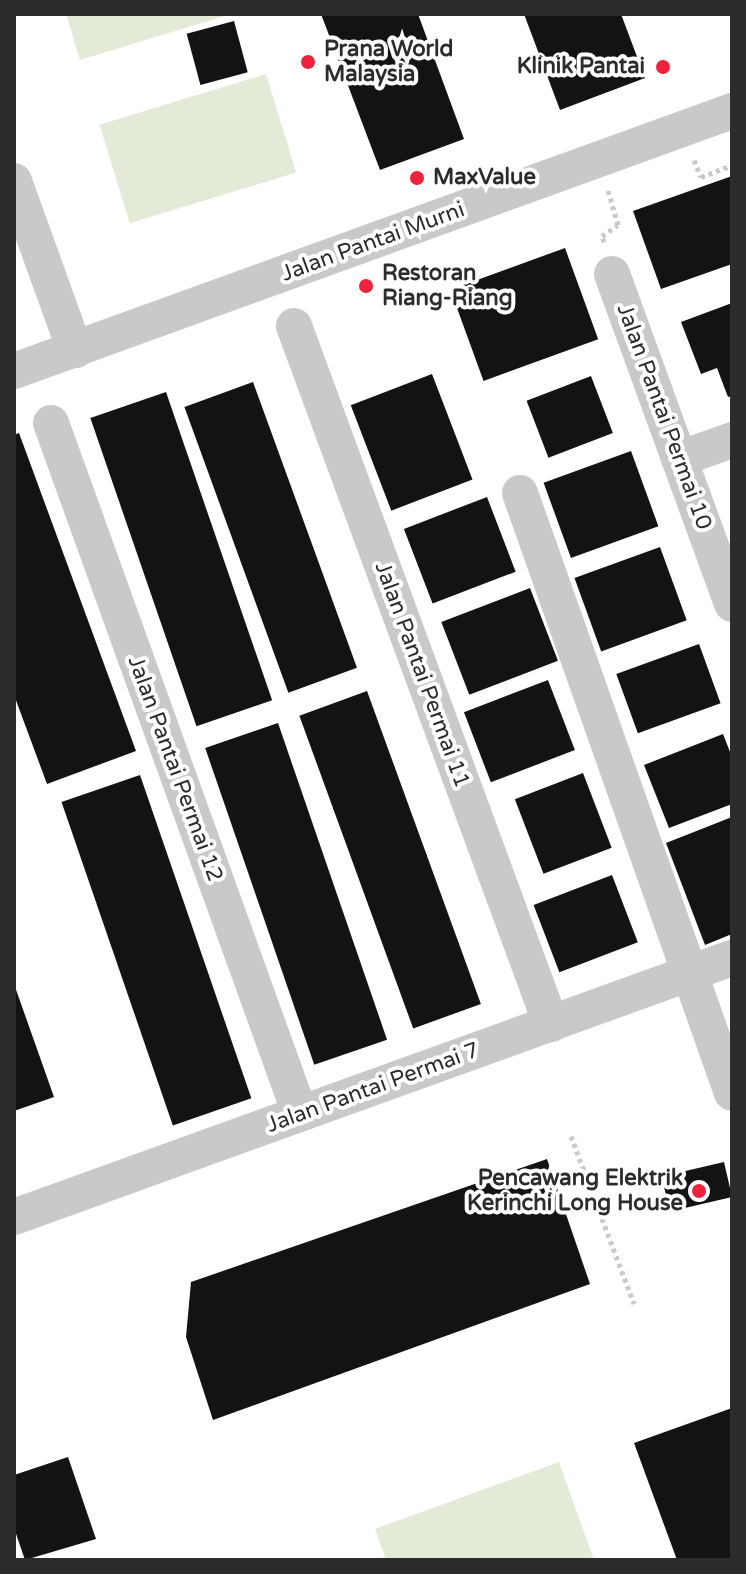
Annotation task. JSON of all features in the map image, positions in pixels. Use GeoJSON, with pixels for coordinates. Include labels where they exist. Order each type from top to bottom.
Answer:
{"type":"FeatureCollection","features":[{"type":"Feature","properties":{"kind":"street","name":"Jalan Pantai Murni"},"geometry":{"type":"LineString","coordinates":[[14,371],[732,111]]}},
{"type":"Feature","properties":{"kind":"street"},"geometry":{"type":"LineString","coordinates":[[14,181],[75,350]]}},
{"type":"Feature","properties":{"kind":"street","name":"Jalan Pantai Permai 10"},"geometry":{"type":"LineString","coordinates":[[612,274],[732,604]]}},
{"type":"Feature","properties":{"kind":"street","name":"Jalan Pantai Permai 11"},"geometry":{"type":"LineString","coordinates":[[294,326],[551,1024]]}},
{"type":"Feature","properties":{"kind":"street","name":"Jalan Pantai Permai 12"},"geometry":{"type":"LineString","coordinates":[[51,423],[300,1114]]}},
{"type":"Feature","properties":{"kind":"street"},"geometry":{"type":"LineString","coordinates":[[679,459],[732,440]]}},
{"type":"Feature","properties":{"kind":"street"},"geometry":{"type":"LineString","coordinates":[[520,493],[732,1093]]}},
{"type":"Feature","properties":{"kind":"street","name":"Jalan Pantai Permai 7"},"geometry":{"type":"LineString","coordinates":[[14,1217],[732,958]]}},
{"type":"Feature","properties":{"kind":"path"},"geometry":{"type":"LineString","coordinates":[[571,1136],[634,1304]]}},
{"type":"Feature","properties":{"kind":"green space"},"geometry":{"type":"Polygon","coordinates":[[[66,14],[231,14],[80,60],[66,14]]]}},
{"type":"Feature","properties":{"kind":"green space"},"geometry":{"type":"Polygon","coordinates":[[[266,74],[296,172],[130,223],[100,125],[266,74]]]}},
{"type":"Feature","properties":{"kind":"green space"},"geometry":{"type":"Polygon","coordinates":[[[559,1462],[594,1560],[386,1560],[375,1529],[559,1462]]]}},
{"type":"Feature","properties":{"kind":"building"},"geometry":{"type":"Polygon","coordinates":[[[321,14],[418,14],[464,139],[380,170],[321,14]]]}},
{"type":"Feature","properties":{"kind":"building"},"geometry":{"type":"Polygon","coordinates":[[[524,14],[621,14],[645,78],[560,110],[524,14]]]}},
{"type":"Feature","properties":{"kind":"building"},"geometry":{"type":"Polygon","coordinates":[[[234,21],[248,72],[200,85],[187,34],[234,21]]]}},
{"type":"Feature","properties":{"kind":"building"},"geometry":{"type":"Polygon","coordinates":[[[732,176],[732,264],[661,289],[633,211],[732,176]]]}},
{"type":"Feature","properties":{"kind":"building"},"geometry":{"type":"Polygon","coordinates":[[[565,248],[598,339],[484,381],[450,290],[565,248]]]}},
{"type":"Feature","properties":{"kind":"building"},"geometry":{"type":"Polygon","coordinates":[[[732,303],[732,396],[728,397],[717,368],[701,374],[681,322],[732,303]]]}},
{"type":"Feature","properties":{"kind":"building"},"geometry":{"type":"Polygon","coordinates":[[[432,374],[472,479],[391,511],[351,405],[432,374]]]}},
{"type":"Feature","properties":{"kind":"building"},"geometry":{"type":"Polygon","coordinates":[[[591,376],[613,433],[548,458],[527,401],[591,376]]]}},
{"type":"Feature","properties":{"kind":"building"},"geometry":{"type":"Polygon","coordinates":[[[253,382],[357,668],[288,693],[184,407],[253,382]]]}},
{"type":"Feature","properties":{"kind":"building"},"geometry":{"type":"Polygon","coordinates":[[[166,392],[272,700],[196,726],[90,418],[166,392]]]}},
{"type":"Feature","properties":{"kind":"building"},"geometry":{"type":"Polygon","coordinates":[[[19,433],[136,751],[47,784],[14,695],[14,435],[19,433]]]}},
{"type":"Feature","properties":{"kind":"building"},"geometry":{"type":"Polygon","coordinates":[[[631,451],[658,526],[571,558],[544,483],[631,451]]]}},
{"type":"Feature","properties":{"kind":"building"},"geometry":{"type":"Polygon","coordinates":[[[487,497],[516,572],[433,604],[404,529],[487,497]]]}},
{"type":"Feature","properties":{"kind":"building"},"geometry":{"type":"Polygon","coordinates":[[[660,547],[687,620],[601,651],[574,578],[660,547]]]}},
{"type":"Feature","properties":{"kind":"building"},"geometry":{"type":"Polygon","coordinates":[[[530,588],[558,661],[469,695],[441,622],[530,588]]]}},
{"type":"Feature","properties":{"kind":"building"},"geometry":{"type":"Polygon","coordinates":[[[699,644],[721,703],[638,733],[616,674],[699,644]]]}},
{"type":"Feature","properties":{"kind":"building"},"geometry":{"type":"Polygon","coordinates":[[[548,680],[575,750],[491,782],[464,712],[548,680]]]}},
{"type":"Feature","properties":{"kind":"building"},"geometry":{"type":"Polygon","coordinates":[[[367,691],[481,1004],[413,1029],[299,716],[367,691]]]}},
{"type":"Feature","properties":{"kind":"building"},"geometry":{"type":"Polygon","coordinates":[[[278,723],[387,1040],[314,1065],[205,748],[278,723]]]}},
{"type":"Feature","properties":{"kind":"building"},"geometry":{"type":"Polygon","coordinates":[[[723,734],[732,757],[732,804],[669,828],[644,765],[723,734]]]}},
{"type":"Feature","properties":{"kind":"building"},"geometry":{"type":"Polygon","coordinates":[[[583,773],[612,848],[544,874],[515,799],[583,773]]]}},
{"type":"Feature","properties":{"kind":"building"},"geometry":{"type":"Polygon","coordinates":[[[140,775],[251,1098],[173,1125],[62,802],[140,775]]]}},
{"type":"Feature","properties":{"kind":"building"},"geometry":{"type":"Polygon","coordinates":[[[732,817],[732,934],[705,945],[666,843],[732,817]]]}},
{"type":"Feature","properties":{"kind":"building"},"geometry":{"type":"Polygon","coordinates":[[[612,875],[638,942],[559,972],[534,905],[612,875]]]}},
{"type":"Feature","properties":{"kind":"building"},"geometry":{"type":"Polygon","coordinates":[[[14,984],[54,1097],[14,1111],[14,984]]]}},
{"type":"Feature","properties":{"kind":"building"},"geometry":{"type":"Polygon","coordinates":[[[547,1159],[590,1284],[213,1420],[186,1337],[191,1282],[547,1159]]]}},
{"type":"Feature","properties":{"kind":"building","name":"Pencawang Elektrik Kerinchi Long House"},"geometry":{"type":"Polygon","coordinates":[[[724,1162],[732,1197],[670,1211],[662,1176],[724,1162]]]}},
{"type":"Feature","properties":{"kind":"building"},"geometry":{"type":"Polygon","coordinates":[[[732,1408],[732,1560],[677,1560],[634,1443],[732,1408]]]}},
{"type":"Feature","properties":{"kind":"building"},"geometry":{"type":"Polygon","coordinates":[[[68,1457],[96,1539],[25,1560],[14,1528],[14,1475],[68,1457]]]}},
{"type":"Feature","properties":{"kind":"place","name":"Prana World Malaysia"},"geometry":{"type":"Point","coordinates":[308,62]}},
{"type":"Feature","properties":{"kind":"place","name":"Klinik Pantai"},"geometry":{"type":"Point","coordinates":[663,67]}},
{"type":"Feature","properties":{"kind":"place","name":"MaxValue"},"geometry":{"type":"Point","coordinates":[417,178]}},
{"type":"Feature","properties":{"kind":"place","name":"Restoran Riang-Riang"},"geometry":{"type":"Point","coordinates":[366,286]}},
{"type":"Feature","properties":{"kind":"place","name":"Pencawang Elektrik Kerinchi Long House"},"geometry":{"type":"Point","coordinates":[699,1191]}}]}
